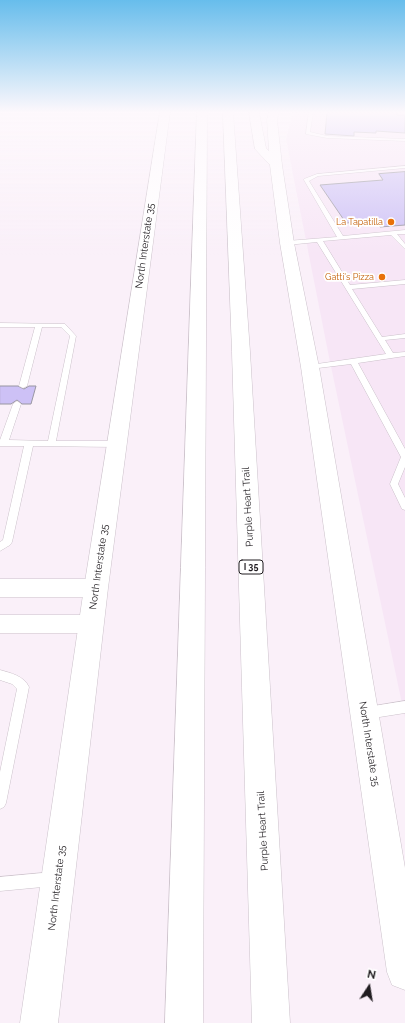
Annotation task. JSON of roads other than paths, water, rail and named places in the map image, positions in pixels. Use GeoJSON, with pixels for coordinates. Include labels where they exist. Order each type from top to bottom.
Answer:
{"type":"FeatureCollection","features":[{"type":"Feature","properties":{"kind":"main road","name":"North Interstate 35"},"geometry":{"type":"LineString","coordinates":[[40,1023],[91,624],[158,160]]}},
{"type":"Feature","properties":{"kind":"main road"},"geometry":{"type":"LineString","coordinates":[[184,1023],[201,160]]}},
{"type":"Feature","properties":{"kind":"main road","name":"Purple Heart Trail"},"geometry":{"type":"LineString","coordinates":[[230,160],[241,360],[271,1023]]}},
{"type":"Feature","properties":{"kind":"main road"},"geometry":{"type":"LineString","coordinates":[[271,160],[276,166]]}},
{"type":"Feature","properties":{"kind":"main road","name":"North Interstate 35"},"geometry":{"type":"LineString","coordinates":[[275,160],[287,243],[310,367],[405,972]]}},
{"type":"Feature","properties":{"kind":"street"},"geometry":{"type":"LineString","coordinates":[[0,588],[96,588]]}},
{"type":"Feature","properties":{"kind":"street"},"geometry":{"type":"LineString","coordinates":[[0,624],[91,624]]}},
{"type":"Feature","properties":{"kind":"lane"},"geometry":{"type":"LineString","coordinates":[[341,238],[306,180],[317,174],[405,168]]}},
{"type":"Feature","properties":{"kind":"lane"},"geometry":{"type":"LineString","coordinates":[[287,243],[405,232]]}},
{"type":"Feature","properties":{"kind":"lane"},"geometry":{"type":"LineString","coordinates":[[393,234],[405,247]]}},
{"type":"Feature","properties":{"kind":"lane"},"geometry":{"type":"LineString","coordinates":[[319,240],[391,356]]}},
{"type":"Feature","properties":{"kind":"lane"},"geometry":{"type":"LineString","coordinates":[[349,287],[405,282]]}},
{"type":"Feature","properties":{"kind":"lane"},"geometry":{"type":"LineString","coordinates":[[0,325],[63,326],[73,336],[51,444]]}},
{"type":"Feature","properties":{"kind":"lane"},"geometry":{"type":"LineString","coordinates":[[23,386],[39,325]]}},
{"type":"Feature","properties":{"kind":"lane"},"geometry":{"type":"LineString","coordinates":[[380,339],[405,336]]}},
{"type":"Feature","properties":{"kind":"lane"},"geometry":{"type":"LineString","coordinates":[[310,367],[405,354]]}},
{"type":"Feature","properties":{"kind":"lane"},"geometry":{"type":"LineString","coordinates":[[353,361],[405,457],[394,484],[405,507]]}},
{"type":"Feature","properties":{"kind":"lane"},"geometry":{"type":"LineString","coordinates":[[17,404],[2,443],[117,444]]}},
{"type":"Feature","properties":{"kind":"lane"},"geometry":{"type":"LineString","coordinates":[[0,547],[7,542],[29,444]]}},
{"type":"Feature","properties":{"kind":"lane"},"geometry":{"type":"LineString","coordinates":[[0,675],[15,680],[22,687],[0,803]]}},
{"type":"Feature","properties":{"kind":"lane"},"geometry":{"type":"LineString","coordinates":[[364,714],[405,707]]}},
{"type":"Feature","properties":{"kind":"lane"},"geometry":{"type":"LineString","coordinates":[[0,884],[58,879]]}},
{"type":"Feature","properties":{"kind":"place","name":"La Tapatilla"},"geometry":{"type":"Point","coordinates":[391,222]}},
{"type":"Feature","properties":{"kind":"place","name":"Gatti's Pizza"},"geometry":{"type":"Point","coordinates":[382,277]}}]}
